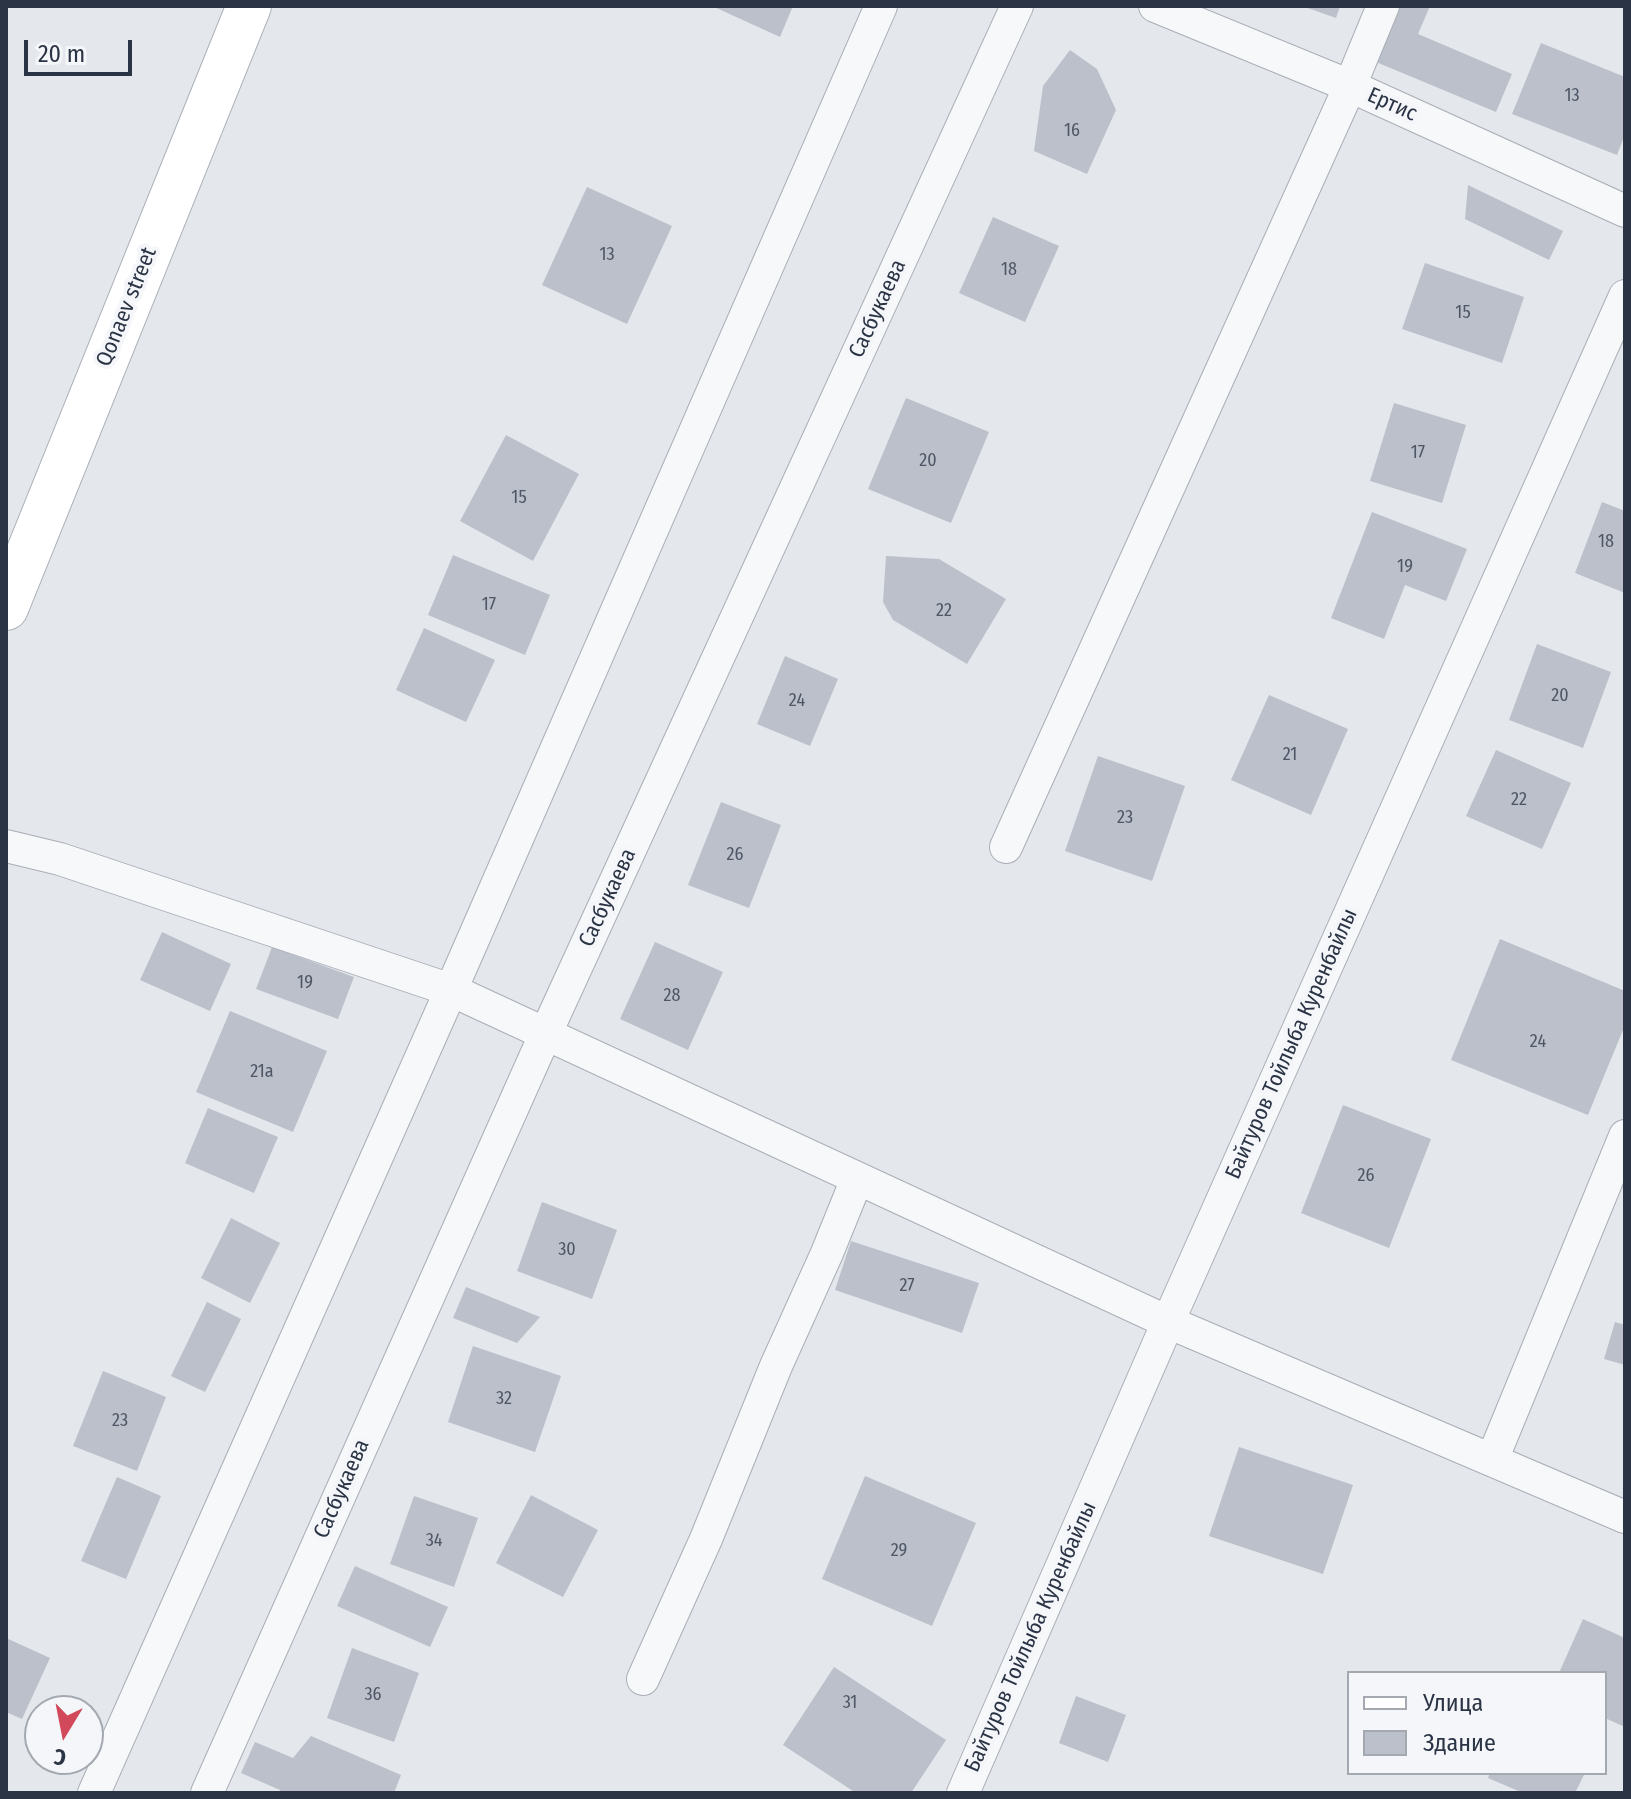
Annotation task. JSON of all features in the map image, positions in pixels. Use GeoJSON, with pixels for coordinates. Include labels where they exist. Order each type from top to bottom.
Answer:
{"type":"FeatureCollection","features":[{"type":"Feature","properties":{"kind":"main road","name":"Qonaev street"},"geometry":{"type":"LineString","coordinates":[[6,608],[249,6]]}},
{"type":"Feature","properties":{"kind":"street"},"geometry":{"type":"LineString","coordinates":[[94,1793],[451,990],[881,6]]}},
{"type":"Feature","properties":{"kind":"street","name":"Сасбукаева"},"geometry":{"type":"LineString","coordinates":[[207,1793],[545,1035],[1017,6]]}},
{"type":"Feature","properties":{"kind":"street","name":"Ертис"},"geometry":{"type":"LineString","coordinates":[[1155,6],[1350,86],[1625,211]]}},
{"type":"Feature","properties":{"kind":"street"},"geometry":{"type":"LineString","coordinates":[[1006,847],[1350,86],[1383,6]]}},
{"type":"Feature","properties":{"kind":"street","name":"Байтуров Тойлыба Куренбайлы"},"geometry":{"type":"LineString","coordinates":[[963,1793],[1168,1322],[1625,296]]}},
{"type":"Feature","properties":{"kind":"street"},"geometry":{"type":"LineString","coordinates":[[6,846],[60,859],[451,990],[1168,1322],[1625,1517]]}},
{"type":"Feature","properties":{"kind":"street"},"geometry":{"type":"LineString","coordinates":[[1492,1460],[1625,1136]]}},
{"type":"Feature","properties":{"kind":"street"},"geometry":{"type":"LineString","coordinates":[[643,1679],[706,1539],[857,1179]]}},
{"type":"Feature","properties":{"kind":"building"},"geometry":{"type":"Polygon","coordinates":[[[712,6],[793,6],[780,37],[712,6]]]}},
{"type":"Feature","properties":{"kind":"building"},"geometry":{"type":"Polygon","coordinates":[[[1302,6],[1340,6],[1336,18],[1302,6]]]}},
{"type":"Feature","properties":{"kind":"building"},"geometry":{"type":"Polygon","coordinates":[[[1400,6],[1430,6],[1418,34],[1512,74],[1496,112],[1376,62],[1400,6]]]}},
{"type":"Feature","properties":{"kind":"building"},"geometry":{"type":"Polygon","coordinates":[[[1541,43],[1625,77],[1625,134],[1617,155],[1512,114],[1541,43]]]}},
{"type":"Feature","properties":{"kind":"building"},"geometry":{"type":"Polygon","coordinates":[[[1070,50],[1097,69],[1116,110],[1087,174],[1034,151],[1043,86],[1070,50]]]}},
{"type":"Feature","properties":{"kind":"building"},"geometry":{"type":"Polygon","coordinates":[[[1468,185],[1563,231],[1549,260],[1465,219],[1468,185]]]}},
{"type":"Feature","properties":{"kind":"building"},"geometry":{"type":"Polygon","coordinates":[[[587,187],[672,226],[627,324],[542,285],[587,187]]]}},
{"type":"Feature","properties":{"kind":"building"},"geometry":{"type":"Polygon","coordinates":[[[993,217],[1059,246],[1025,322],[959,293],[993,217]]]}},
{"type":"Feature","properties":{"kind":"building"},"geometry":{"type":"Polygon","coordinates":[[[1425,263],[1524,297],[1502,363],[1402,329],[1425,263]]]}},
{"type":"Feature","properties":{"kind":"building"},"geometry":{"type":"Polygon","coordinates":[[[906,398],[989,432],[951,523],[868,489],[906,398]]]}},
{"type":"Feature","properties":{"kind":"building"},"geometry":{"type":"Polygon","coordinates":[[[1394,403],[1466,425],[1442,503],[1370,481],[1394,403]]]}},
{"type":"Feature","properties":{"kind":"building"},"geometry":{"type":"Polygon","coordinates":[[[506,435],[579,474],[533,561],[460,521],[506,435]]]}},
{"type":"Feature","properties":{"kind":"building"},"geometry":{"type":"Polygon","coordinates":[[[1602,502],[1625,511],[1625,593],[1575,573],[1602,502]]]}},
{"type":"Feature","properties":{"kind":"building"},"geometry":{"type":"Polygon","coordinates":[[[1372,512],[1467,549],[1446,601],[1405,585],[1384,639],[1331,618],[1372,512]]]}},
{"type":"Feature","properties":{"kind":"building"},"geometry":{"type":"Polygon","coordinates":[[[453,555],[550,595],[525,655],[428,615],[453,555]]]}},
{"type":"Feature","properties":{"kind":"building"},"geometry":{"type":"Polygon","coordinates":[[[886,556],[939,559],[1006,599],[967,664],[893,620],[883,602],[886,556]]]}},
{"type":"Feature","properties":{"kind":"building"},"geometry":{"type":"Polygon","coordinates":[[[424,628],[495,660],[466,722],[396,690],[424,628]]]}},
{"type":"Feature","properties":{"kind":"building"},"geometry":{"type":"Polygon","coordinates":[[[1537,644],[1611,672],[1583,748],[1509,720],[1537,644]]]}},
{"type":"Feature","properties":{"kind":"building"},"geometry":{"type":"Polygon","coordinates":[[[785,656],[838,679],[810,746],[757,724],[785,656]]]}},
{"type":"Feature","properties":{"kind":"building"},"geometry":{"type":"Polygon","coordinates":[[[1269,695],[1348,729],[1311,815],[1231,780],[1269,695]]]}},
{"type":"Feature","properties":{"kind":"building"},"geometry":{"type":"Polygon","coordinates":[[[1496,750],[1571,783],[1542,849],[1466,816],[1496,750]]]}},
{"type":"Feature","properties":{"kind":"building"},"geometry":{"type":"Polygon","coordinates":[[[1098,756],[1185,786],[1152,881],[1065,851],[1098,756]]]}},
{"type":"Feature","properties":{"kind":"building"},"geometry":{"type":"Polygon","coordinates":[[[721,802],[781,825],[749,908],[688,885],[721,802]]]}},
{"type":"Feature","properties":{"kind":"building"},"geometry":{"type":"Polygon","coordinates":[[[162,932],[231,964],[210,1011],[140,980],[162,932]]]}},
{"type":"Feature","properties":{"kind":"building"},"geometry":{"type":"Polygon","coordinates":[[[1500,939],[1625,991],[1625,1025],[1588,1115],[1451,1060],[1500,939]]]}},
{"type":"Feature","properties":{"kind":"building"},"geometry":{"type":"Polygon","coordinates":[[[655,942],[723,972],[688,1050],[620,1019],[655,942]]]}},
{"type":"Feature","properties":{"kind":"building"},"geometry":{"type":"Polygon","coordinates":[[[272,947],[354,977],[338,1019],[256,989],[272,947]]]}},
{"type":"Feature","properties":{"kind":"building"},"geometry":{"type":"Polygon","coordinates":[[[230,1011],[327,1051],[293,1132],[196,1092],[230,1011]]]}},
{"type":"Feature","properties":{"kind":"building"},"geometry":{"type":"Polygon","coordinates":[[[1343,1105],[1431,1139],[1389,1248],[1301,1213],[1343,1105]]]}},
{"type":"Feature","properties":{"kind":"building"},"geometry":{"type":"Polygon","coordinates":[[[208,1108],[278,1137],[254,1193],[185,1163],[208,1108]]]}},
{"type":"Feature","properties":{"kind":"building"},"geometry":{"type":"Polygon","coordinates":[[[542,1202],[617,1230],[592,1299],[517,1271],[542,1202]]]}},
{"type":"Feature","properties":{"kind":"building"},"geometry":{"type":"Polygon","coordinates":[[[231,1218],[280,1243],[250,1303],[201,1278],[231,1218]]]}},
{"type":"Feature","properties":{"kind":"building"},"geometry":{"type":"Polygon","coordinates":[[[851,1241],[979,1283],[962,1333],[835,1290],[851,1241]]]}},
{"type":"Feature","properties":{"kind":"building"},"geometry":{"type":"Polygon","coordinates":[[[466,1287],[540,1317],[517,1343],[453,1318],[466,1287]]]}},
{"type":"Feature","properties":{"kind":"building"},"geometry":{"type":"Polygon","coordinates":[[[207,1302],[241,1319],[205,1392],[171,1376],[207,1302]]]}},
{"type":"Feature","properties":{"kind":"building"},"geometry":{"type":"Polygon","coordinates":[[[1615,1322],[1625,1325],[1625,1365],[1604,1359],[1615,1322]]]}},
{"type":"Feature","properties":{"kind":"building"},"geometry":{"type":"Polygon","coordinates":[[[473,1346],[561,1376],[535,1452],[448,1422],[473,1346]]]}},
{"type":"Feature","properties":{"kind":"building"},"geometry":{"type":"Polygon","coordinates":[[[103,1371],[166,1397],[137,1471],[73,1446],[103,1371]]]}},
{"type":"Feature","properties":{"kind":"building"},"geometry":{"type":"Polygon","coordinates":[[[1239,1447],[1353,1485],[1323,1574],[1209,1536],[1239,1447]]]}},
{"type":"Feature","properties":{"kind":"building"},"geometry":{"type":"Polygon","coordinates":[[[865,1476],[976,1523],[932,1626],[822,1579],[865,1476]]]}},
{"type":"Feature","properties":{"kind":"building"},"geometry":{"type":"Polygon","coordinates":[[[117,1477],[161,1496],[126,1579],[81,1561],[117,1477]]]}},
{"type":"Feature","properties":{"kind":"building"},"geometry":{"type":"Polygon","coordinates":[[[531,1495],[598,1530],[563,1597],[496,1563],[531,1495]]]}},
{"type":"Feature","properties":{"kind":"building"},"geometry":{"type":"Polygon","coordinates":[[[414,1496],[478,1518],[454,1587],[390,1564],[414,1496]]]}},
{"type":"Feature","properties":{"kind":"building"},"geometry":{"type":"Polygon","coordinates":[[[355,1566],[448,1607],[430,1647],[337,1606],[355,1566]]]}},
{"type":"Feature","properties":{"kind":"building"},"geometry":{"type":"Polygon","coordinates":[[[1583,1619],[1625,1638],[1625,1727],[1607,1719],[1607,1671],[1560,1671],[1583,1619]]]}},
{"type":"Feature","properties":{"kind":"building"},"geometry":{"type":"Polygon","coordinates":[[[6,1638],[50,1658],[33,1695],[24,1695],[22,1719],[6,1712],[6,1638]]]}},
{"type":"Feature","properties":{"kind":"building"},"geometry":{"type":"Polygon","coordinates":[[[352,1648],[419,1673],[394,1742],[327,1718],[352,1648]]]}},
{"type":"Feature","properties":{"kind":"building"},"geometry":{"type":"Polygon","coordinates":[[[834,1667],[946,1740],[911,1793],[856,1793],[783,1745],[834,1667]]]}},
{"type":"Feature","properties":{"kind":"building"},"geometry":{"type":"Polygon","coordinates":[[[1076,1696],[1126,1715],[1108,1762],[1059,1743],[1076,1696]]]}},
{"type":"Feature","properties":{"kind":"building"},"geometry":{"type":"Polygon","coordinates":[[[311,1736],[401,1775],[394,1793],[279,1793],[280,1790],[241,1773],[255,1742],[293,1758],[311,1736]]]}},
{"type":"Feature","properties":{"kind":"building"},"geometry":{"type":"Polygon","coordinates":[[[1489,1775],[1584,1775],[1575,1793],[1523,1793],[1488,1778],[1489,1775]]]}}]}
